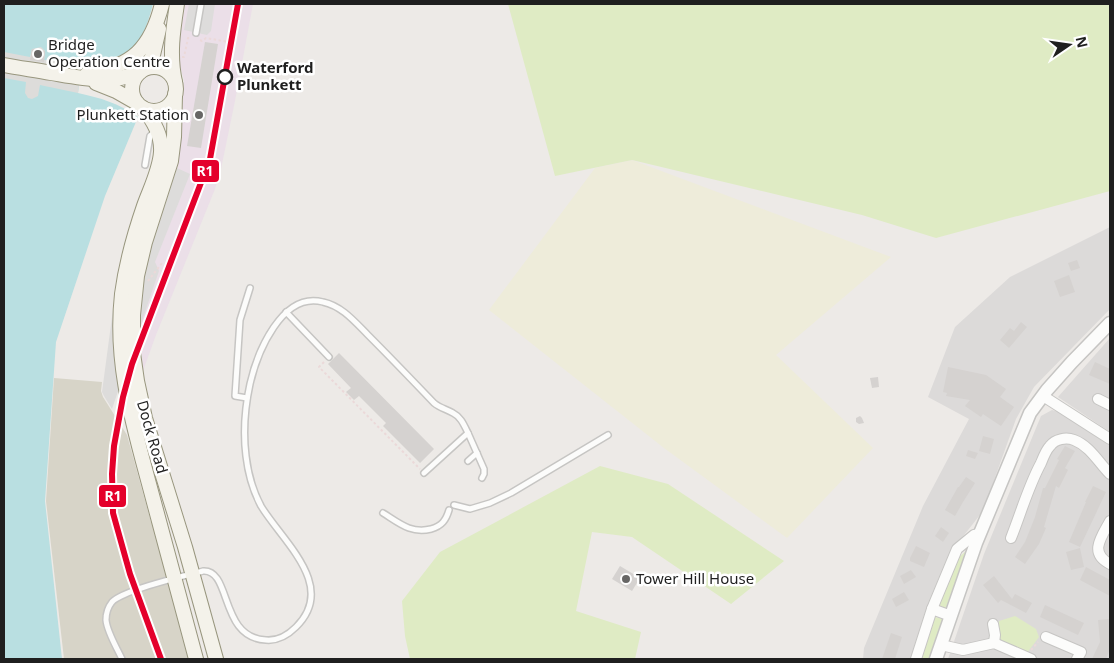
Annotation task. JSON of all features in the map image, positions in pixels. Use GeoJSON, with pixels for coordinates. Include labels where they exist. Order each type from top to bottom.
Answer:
{"type":"FeatureCollection","features":[{"type":"Feature","properties":{"kind":"main road"},"geometry":{"type":"LineString","coordinates":[[143,109],[133,96],[132,85],[135,78],[151,60],[162,4]]}},
{"type":"Feature","properties":{"kind":"main road"},"geometry":{"type":"LineString","coordinates":[[66,76],[82,75],[107,69],[135,54],[150,38],[162,4]]}},
{"type":"Feature","properties":{"kind":"main road","name":"Dock Road"},"geometry":{"type":"LineString","coordinates":[[134,262],[145,242],[171,161],[174,137],[175,94],[172,45],[177,4]]}},
{"type":"Feature","properties":{"kind":"main road"},"geometry":{"type":"LineString","coordinates":[[4,65],[66,76],[107,80],[123,78],[156,67],[162,68],[171,75],[175,94],[170,104],[162,110],[149,111],[105,86],[66,76]]}},
{"type":"Feature","properties":{"kind":"main road","name":"Dock Road"},"geometry":{"type":"LineString","coordinates":[[143,109],[157,129],[160,140],[160,157],[134,262],[122,294],[120,335],[124,378],[185,547],[216,659]]}},
{"type":"Feature","properties":{"kind":"main road","name":"Dock Road"},"geometry":{"type":"LineString","coordinates":[[136,408],[175,579],[196,659]]}},
{"type":"Feature","properties":{"kind":"street"},"geometry":{"type":"LineString","coordinates":[[936,659],[980,534],[1023,428],[1033,409],[1043,396],[1110,322]]}},
{"type":"Feature","properties":{"kind":"street"},"geometry":{"type":"LineString","coordinates":[[1043,396],[1110,439]]}},
{"type":"Feature","properties":{"kind":"street"},"geometry":{"type":"LineString","coordinates":[[1098,399],[1110,405]]}},
{"type":"Feature","properties":{"kind":"street"},"geometry":{"type":"LineString","coordinates":[[1011,538],[1022,512],[1031,482],[1049,446],[1056,440],[1075,440],[1087,448],[1110,474]]}},
{"type":"Feature","properties":{"kind":"street"},"geometry":{"type":"LineString","coordinates":[[1110,521],[1099,544],[1099,554],[1104,561],[1110,564]]}},
{"type":"Feature","properties":{"kind":"street"},"geometry":{"type":"LineString","coordinates":[[916,659],[932,609],[957,549],[974,535],[980,534]]}},
{"type":"Feature","properties":{"kind":"street"},"geometry":{"type":"LineString","coordinates":[[932,609],[951,616]]}},
{"type":"Feature","properties":{"kind":"street"},"geometry":{"type":"LineString","coordinates":[[993,624],[994,643]]}},
{"type":"Feature","properties":{"kind":"street"},"geometry":{"type":"LineString","coordinates":[[1046,637],[1080,652],[1077,659]]}},
{"type":"Feature","properties":{"kind":"street"},"geometry":{"type":"LineString","coordinates":[[941,646],[963,650],[994,643],[1028,658]]}},
{"type":"Feature","properties":{"kind":"lane"},"geometry":{"type":"LineString","coordinates":[[196,33],[201,4]]}},
{"type":"Feature","properties":{"kind":"lane"},"geometry":{"type":"LineString","coordinates":[[145,165],[150,136],[157,129]]}},
{"type":"Feature","properties":{"kind":"lane"},"geometry":{"type":"LineString","coordinates":[[247,398],[235,396],[240,320],[250,288]]}},
{"type":"Feature","properties":{"kind":"lane"},"geometry":{"type":"LineString","coordinates":[[122,659],[107,627],[107,612],[112,603],[123,595],[192,574],[207,570],[213,574],[221,585],[234,620],[241,630],[259,639],[275,639],[289,633],[298,625],[309,609],[311,596],[307,574],[292,548],[261,505],[250,478],[245,445],[247,398],[253,372],[262,348],[286,312],[298,304],[316,300],[338,308],[434,403],[457,415],[468,433],[484,469],[482,478]]}},
{"type":"Feature","properties":{"kind":"lane"},"geometry":{"type":"LineString","coordinates":[[286,312],[329,357]]}},
{"type":"Feature","properties":{"kind":"lane"},"geometry":{"type":"LineString","coordinates":[[424,474],[468,433]]}},
{"type":"Feature","properties":{"kind":"lane"},"geometry":{"type":"LineString","coordinates":[[454,505],[470,509],[490,503],[511,493],[608,435]]}},
{"type":"Feature","properties":{"kind":"lane"},"geometry":{"type":"LineString","coordinates":[[468,461],[477,453]]}},
{"type":"Feature","properties":{"kind":"lane"},"geometry":{"type":"LineString","coordinates":[[384,513],[407,527],[420,531],[443,524],[449,510]]}},
{"type":"Feature","properties":{"kind":"path"},"geometry":{"type":"LineString","coordinates":[[200,40],[202,41],[206,38],[229,42]]}},
{"type":"Feature","properties":{"kind":"path"},"geometry":{"type":"LineString","coordinates":[[147,282],[162,264]]}},
{"type":"Feature","properties":{"kind":"path"},"geometry":{"type":"LineString","coordinates":[[329,357],[319,367],[424,474]]}},
{"type":"Feature","properties":{"kind":"path"},"geometry":{"type":"LineString","coordinates":[[1028,658],[1042,638],[1046,637]]}},
{"type":"Feature","properties":{"kind":"shaded area"},"geometry":{"type":"Polygon","coordinates":[[[185,4],[253,4],[221,169],[215,189],[143,371],[140,319],[151,248],[177,168],[180,147],[184,80],[179,63],[179,42],[185,4]]]}},
{"type":"Feature","properties":{"kind":"shaded area"},"geometry":{"type":"Polygon","coordinates":[[[189,4],[215,4],[211,31],[207,35],[184,30],[189,4]]]}},
{"type":"Feature","properties":{"kind":"shaded area"},"geometry":{"type":"Polygon","coordinates":[[[632,160],[891,257],[776,355],[873,448],[787,538],[664,448],[489,310],[595,168],[632,160]]]}},
{"type":"Feature","properties":{"kind":"shaded area"},"geometry":{"type":"Polygon","coordinates":[[[177,168],[190,174],[155,262],[159,271],[112,409],[102,392],[118,272],[144,277],[151,248],[177,168]]]}},
{"type":"Feature","properties":{"kind":"shaded area"},"geometry":{"type":"Polygon","coordinates":[[[1110,227],[1110,309],[1034,387],[1016,419],[983,511],[954,548],[938,580],[913,659],[863,659],[864,648],[923,506],[969,419],[928,397],[955,327],[1010,277],[1110,227]]]}},
{"type":"Feature","properties":{"kind":"shaded area"},"geometry":{"type":"Polygon","coordinates":[[[1110,338],[1110,432],[1058,397],[1110,338]]]}},
{"type":"Feature","properties":{"kind":"shaded area"},"geometry":{"type":"Polygon","coordinates":[[[54,378],[102,382],[101,391],[103,397],[127,435],[151,522],[155,522],[191,659],[64,659],[46,501],[54,378]]]}},
{"type":"Feature","properties":{"kind":"shaded area"},"geometry":{"type":"Polygon","coordinates":[[[1052,410],[1059,412],[1110,446],[1110,659],[948,659],[984,554],[1041,416],[1052,410]]]}},
{"type":"Feature","properties":{"kind":"green space"},"geometry":{"type":"Polygon","coordinates":[[[508,4],[1110,4],[1110,191],[936,238],[862,215],[632,160],[555,176],[508,4]]]}},
{"type":"Feature","properties":{"kind":"green space"},"geometry":{"type":"Polygon","coordinates":[[[600,466],[668,484],[784,561],[731,604],[632,537],[592,532],[576,611],[641,632],[635,659],[410,659],[405,636],[402,601],[440,552],[600,466]]]}},
{"type":"Feature","properties":{"kind":"green space"},"geometry":{"type":"Polygon","coordinates":[[[967,550],[946,608],[938,605],[955,561],[967,550]]]}},
{"type":"Feature","properties":{"kind":"green space"},"geometry":{"type":"Polygon","coordinates":[[[1015,616],[1036,629],[1039,637],[1027,653],[1000,641],[999,621],[1015,616]]]}},
{"type":"Feature","properties":{"kind":"green space"},"geometry":{"type":"Polygon","coordinates":[[[935,617],[943,619],[930,659],[921,659],[935,617]]]}},
{"type":"Feature","properties":{"kind":"water"},"geometry":{"type":"Polygon","coordinates":[[[4,4],[153,4],[145,30],[130,50],[113,58],[82,63],[78,93],[109,102],[138,117],[105,196],[56,342],[45,501],[62,659],[4,659],[4,4]]]}},
{"type":"Feature","properties":{"kind":"pier"},"geometry":{"type":"Polygon","coordinates":[[[41,47],[45,51],[44,60],[82,62],[78,93],[40,85],[38,96],[32,99],[28,98],[25,93],[26,82],[4,78],[4,52],[30,57],[32,49],[41,47]]]}},
{"type":"Feature","properties":{"kind":"building","name":"Plunkett Station"},"geometry":{"type":"Polygon","coordinates":[[[205,42],[218,44],[201,148],[187,146],[205,42]]]}},
{"type":"Feature","properties":{"kind":"building","name":"Bridge Operation Centre"},"geometry":{"type":"Polygon","coordinates":[[[32,49],[45,51],[44,62],[30,60],[32,49]]]}},
{"type":"Feature","properties":{"kind":"building"},"geometry":{"type":"Polygon","coordinates":[[[1077,260],[1080,268],[1071,271],[1068,263],[1077,260]]]}},
{"type":"Feature","properties":{"kind":"building"},"geometry":{"type":"Polygon","coordinates":[[[1069,275],[1075,292],[1060,297],[1054,281],[1069,275]]]}},
{"type":"Feature","properties":{"kind":"building"},"geometry":{"type":"Polygon","coordinates":[[[1021,322],[1027,327],[1009,348],[1000,340],[1010,328],[1014,331],[1021,322]]]}},
{"type":"Feature","properties":{"kind":"building"},"geometry":{"type":"Polygon","coordinates":[[[339,353],[434,449],[420,463],[383,426],[386,423],[359,396],[354,400],[346,392],[351,388],[328,364],[339,353]]]}},
{"type":"Feature","properties":{"kind":"building"},"geometry":{"type":"Polygon","coordinates":[[[1095,362],[1110,369],[1110,384],[1089,375],[1095,362]]]}},
{"type":"Feature","properties":{"kind":"building"},"geometry":{"type":"Polygon","coordinates":[[[948,367],[986,375],[1006,389],[1000,397],[1014,407],[1001,426],[983,414],[981,417],[965,406],[970,400],[946,396],[947,393],[943,392],[948,367]]]}},
{"type":"Feature","properties":{"kind":"building"},"geometry":{"type":"Polygon","coordinates":[[[878,377],[879,387],[872,388],[870,378],[878,377]]]}},
{"type":"Feature","properties":{"kind":"building"},"geometry":{"type":"Polygon","coordinates":[[[860,416],[864,423],[859,424],[856,422],[856,418],[860,416]]]}},
{"type":"Feature","properties":{"kind":"building"},"geometry":{"type":"Polygon","coordinates":[[[983,436],[994,439],[990,454],[979,451],[983,436]]]}},
{"type":"Feature","properties":{"kind":"building"},"geometry":{"type":"Polygon","coordinates":[[[1065,446],[1075,451],[1065,468],[1068,470],[1059,488],[1056,486],[1044,527],[1046,528],[1039,544],[1025,564],[1015,557],[1025,542],[1035,517],[1043,488],[1045,488],[1059,460],[1057,459],[1065,446]]]}},
{"type":"Feature","properties":{"kind":"building"},"geometry":{"type":"Polygon","coordinates":[[[968,450],[978,453],[975,459],[966,456],[968,450]]]}},
{"type":"Feature","properties":{"kind":"building"},"geometry":{"type":"Polygon","coordinates":[[[966,477],[975,483],[955,516],[945,510],[966,477]]]}},
{"type":"Feature","properties":{"kind":"building"},"geometry":{"type":"Polygon","coordinates":[[[1093,486],[1106,492],[1080,547],[1069,542],[1093,486]]]}},
{"type":"Feature","properties":{"kind":"building"},"geometry":{"type":"Polygon","coordinates":[[[941,527],[949,533],[943,542],[935,536],[941,527]]]}},
{"type":"Feature","properties":{"kind":"building"},"geometry":{"type":"Polygon","coordinates":[[[916,546],[930,553],[924,567],[910,561],[916,546]]]}},
{"type":"Feature","properties":{"kind":"building"},"geometry":{"type":"Polygon","coordinates":[[[1080,548],[1084,567],[1071,570],[1066,552],[1080,548]]]}},
{"type":"Feature","properties":{"kind":"building","name":"Tower Hill House"},"geometry":{"type":"Polygon","coordinates":[[[620,566],[640,578],[632,591],[612,579],[620,566]]]}},
{"type":"Feature","properties":{"kind":"building"},"geometry":{"type":"Polygon","coordinates":[[[1086,567],[1110,580],[1110,596],[1080,580],[1086,567]]]}},
{"type":"Feature","properties":{"kind":"building"},"geometry":{"type":"Polygon","coordinates":[[[911,570],[916,577],[904,584],[900,576],[911,570]]]}},
{"type":"Feature","properties":{"kind":"building"},"geometry":{"type":"Polygon","coordinates":[[[994,576],[1012,599],[1015,594],[1032,603],[1026,613],[1001,600],[998,603],[983,585],[994,576]]]}},
{"type":"Feature","properties":{"kind":"building"},"geometry":{"type":"Polygon","coordinates":[[[904,592],[909,600],[896,607],[892,599],[904,592]]]}},
{"type":"Feature","properties":{"kind":"building"},"geometry":{"type":"Polygon","coordinates":[[[1045,605],[1084,623],[1078,635],[1040,617],[1045,605]]]}},
{"type":"Feature","properties":{"kind":"building"},"geometry":{"type":"Polygon","coordinates":[[[1110,619],[1110,649],[1106,659],[1092,659],[1100,642],[1098,620],[1110,619]]]}},
{"type":"Feature","properties":{"kind":"building"},"geometry":{"type":"Polygon","coordinates":[[[891,633],[902,637],[895,659],[882,659],[891,633]]]}},
{"type":"Feature","properties":{"kind":"transit line","name":"R1"},"geometry":{"type":"LineString","coordinates":[[161,659],[130,574],[113,513],[112,474],[114,446],[123,397],[132,364],[210,159],[238,4]]}},
{"type":"Feature","properties":{"kind":"place","name":"Bridge Operation Centre"},"geometry":{"type":"Point","coordinates":[38,54]}},
{"type":"Feature","properties":{"kind":"place","name":"Waterford Plunkett"},"geometry":{"type":"Point","coordinates":[225,77]}},
{"type":"Feature","properties":{"kind":"place","name":"Plunkett Station"},"geometry":{"type":"Point","coordinates":[199,115]}},
{"type":"Feature","properties":{"kind":"place","name":"Tower Hill House"},"geometry":{"type":"Point","coordinates":[626,579]}}]}
